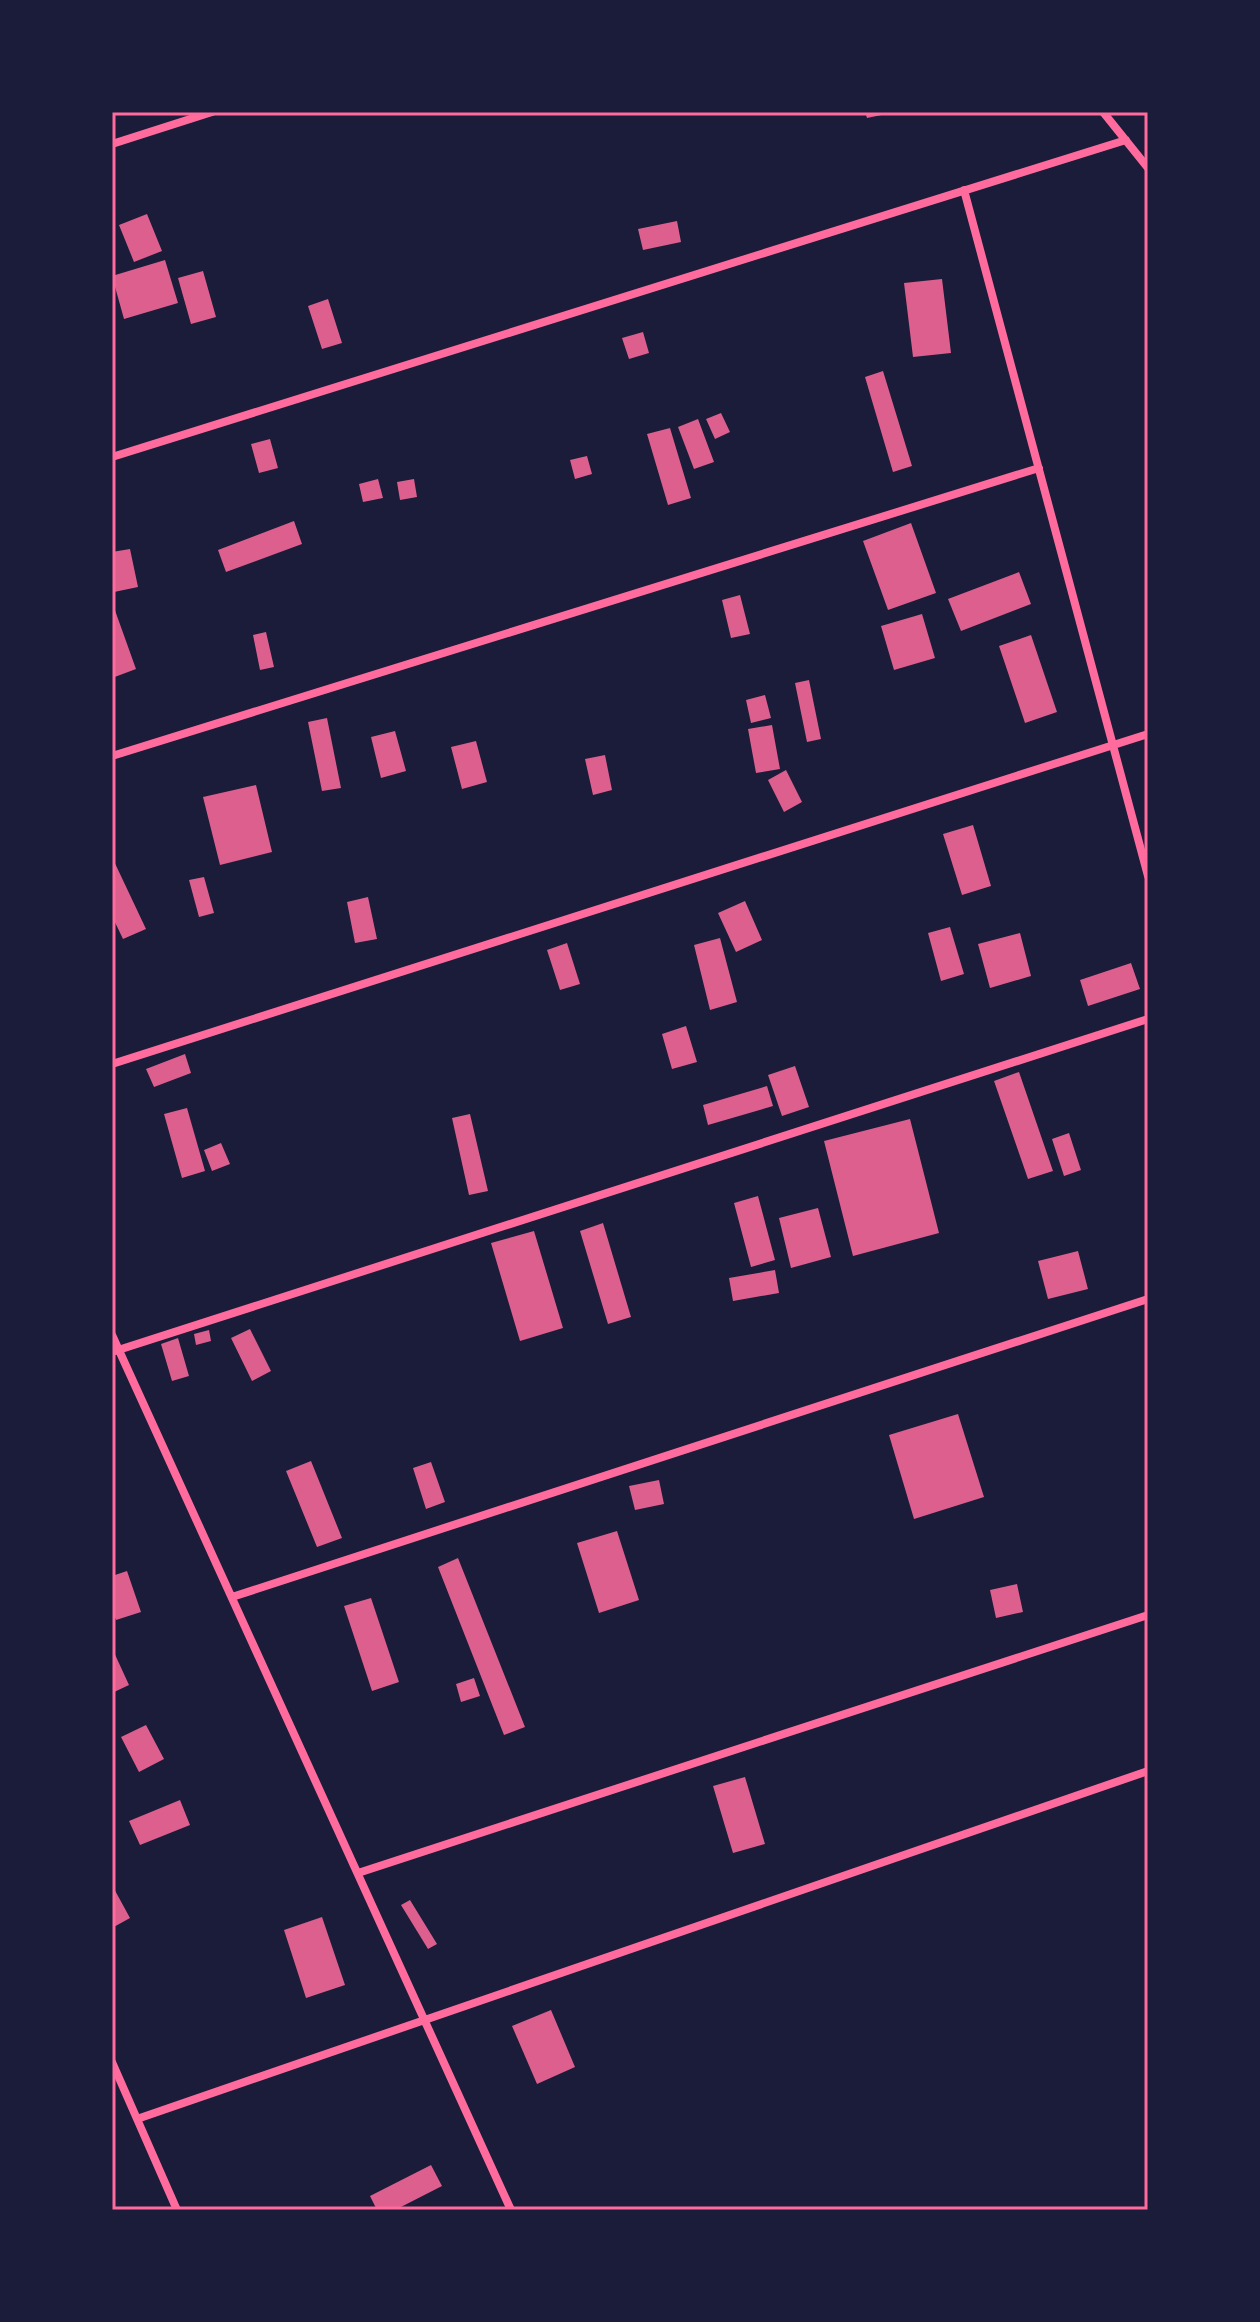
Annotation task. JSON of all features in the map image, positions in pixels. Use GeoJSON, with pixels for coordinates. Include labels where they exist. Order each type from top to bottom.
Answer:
{"type":"FeatureCollection","features":[{"type":"Feature","properties":{"kind":"street"},"geometry":{"type":"LineString","coordinates":[[112,144],[212,112]]}},
{"type":"Feature","properties":{"kind":"street"},"geometry":{"type":"LineString","coordinates":[[1103,112],[1148,168]]}},
{"type":"Feature","properties":{"kind":"street"},"geometry":{"type":"LineString","coordinates":[[112,457],[1126,140]]}},
{"type":"Feature","properties":{"kind":"street"},"geometry":{"type":"LineString","coordinates":[[964,190],[1148,876]]}},
{"type":"Feature","properties":{"kind":"street"},"geometry":{"type":"LineString","coordinates":[[112,756],[1039,468]]}},
{"type":"Feature","properties":{"kind":"street"},"geometry":{"type":"LineString","coordinates":[[112,1064],[1148,734]]}},
{"type":"Feature","properties":{"kind":"street"},"geometry":{"type":"LineString","coordinates":[[115,1351],[1148,1019]]}},
{"type":"Feature","properties":{"kind":"street"},"geometry":{"type":"LineString","coordinates":[[232,1597],[1148,1299]]}},
{"type":"Feature","properties":{"kind":"street"},"geometry":{"type":"LineString","coordinates":[[112,1335],[115,1351],[232,1597],[511,2210]]}},
{"type":"Feature","properties":{"kind":"street"},"geometry":{"type":"LineString","coordinates":[[358,1873],[1148,1615]]}},
{"type":"Feature","properties":{"kind":"street"},"geometry":{"type":"LineString","coordinates":[[137,2119],[1148,1771]]}},
{"type":"Feature","properties":{"kind":"street"},"geometry":{"type":"LineString","coordinates":[[112,2062],[177,2210]]}},
{"type":"Feature","properties":{"kind":"building"},"geometry":{"type":"Polygon","coordinates":[[[865,112],[891,112],[891,113],[867,118],[865,112]]]}},
{"type":"Feature","properties":{"kind":"building"},"geometry":{"type":"Polygon","coordinates":[[[147,214],[162,251],[134,262],[119,225],[147,214]]]}},
{"type":"Feature","properties":{"kind":"building"},"geometry":{"type":"Polygon","coordinates":[[[677,221],[681,242],[643,250],[638,229],[677,221]]]}},
{"type":"Feature","properties":{"kind":"building"},"geometry":{"type":"Polygon","coordinates":[[[165,260],[178,303],[124,319],[112,276],[165,260]]]}},
{"type":"Feature","properties":{"kind":"building"},"geometry":{"type":"Polygon","coordinates":[[[203,271],[216,317],[191,324],[178,278],[203,271]]]}},
{"type":"Feature","properties":{"kind":"building"},"geometry":{"type":"Polygon","coordinates":[[[942,279],[951,353],[913,357],[904,283],[942,279]]]}},
{"type":"Feature","properties":{"kind":"building"},"geometry":{"type":"Polygon","coordinates":[[[328,299],[342,343],[322,349],[308,306],[328,299]]]}},
{"type":"Feature","properties":{"kind":"building"},"geometry":{"type":"Polygon","coordinates":[[[643,332],[649,353],[629,359],[622,338],[643,332]]]}},
{"type":"Feature","properties":{"kind":"building"},"geometry":{"type":"Polygon","coordinates":[[[883,371],[912,466],[893,472],[865,377],[883,371]]]}},
{"type":"Feature","properties":{"kind":"building"},"geometry":{"type":"Polygon","coordinates":[[[721,413],[730,432],[715,439],[706,419],[721,413]]]}},
{"type":"Feature","properties":{"kind":"building"},"geometry":{"type":"Polygon","coordinates":[[[698,419],[714,462],[694,469],[678,427],[698,419]]]}},
{"type":"Feature","properties":{"kind":"building"},"geometry":{"type":"Polygon","coordinates":[[[670,428],[691,498],[668,505],[647,434],[670,428]]]}},
{"type":"Feature","properties":{"kind":"building"},"geometry":{"type":"Polygon","coordinates":[[[270,439],[278,468],[259,473],[251,444],[270,439]]]}},
{"type":"Feature","properties":{"kind":"building"},"geometry":{"type":"Polygon","coordinates":[[[587,456],[592,474],[575,479],[570,460],[587,456]]]}},
{"type":"Feature","properties":{"kind":"building"},"geometry":{"type":"Polygon","coordinates":[[[378,479],[383,498],[363,502],[359,484],[378,479]]]}},
{"type":"Feature","properties":{"kind":"building"},"geometry":{"type":"Polygon","coordinates":[[[414,479],[417,497],[400,500],[397,482],[414,479]]]}},
{"type":"Feature","properties":{"kind":"building"},"geometry":{"type":"Polygon","coordinates":[[[294,521],[302,544],[226,572],[218,550],[294,521]]]}},
{"type":"Feature","properties":{"kind":"building"},"geometry":{"type":"Polygon","coordinates":[[[911,523],[936,593],[888,610],[863,541],[911,523]]]}},
{"type":"Feature","properties":{"kind":"building"},"geometry":{"type":"Polygon","coordinates":[[[130,549],[138,587],[114,592],[112,552],[130,549]]]}},
{"type":"Feature","properties":{"kind":"building"},"geometry":{"type":"Polygon","coordinates":[[[1019,572],[1031,604],[961,631],[948,599],[1019,572]]]}},
{"type":"Feature","properties":{"kind":"building"},"geometry":{"type":"Polygon","coordinates":[[[740,595],[750,634],[731,638],[722,600],[740,595]]]}},
{"type":"Feature","properties":{"kind":"building"},"geometry":{"type":"Polygon","coordinates":[[[112,602],[136,669],[112,678],[112,602]]]}},
{"type":"Feature","properties":{"kind":"building"},"geometry":{"type":"Polygon","coordinates":[[[922,614],[935,658],[894,670],[881,626],[922,614]]]}},
{"type":"Feature","properties":{"kind":"building"},"geometry":{"type":"Polygon","coordinates":[[[266,632],[274,667],[260,670],[253,635],[266,632]]]}},
{"type":"Feature","properties":{"kind":"building"},"geometry":{"type":"Polygon","coordinates":[[[1031,635],[1057,712],[1025,723],[999,646],[1031,635]]]}},
{"type":"Feature","properties":{"kind":"building"},"geometry":{"type":"Polygon","coordinates":[[[809,680],[821,739],[807,742],[795,683],[809,680]]]}},
{"type":"Feature","properties":{"kind":"building"},"geometry":{"type":"Polygon","coordinates":[[[765,695],[771,718],[751,723],[746,700],[765,695]]]}},
{"type":"Feature","properties":{"kind":"building"},"geometry":{"type":"Polygon","coordinates":[[[327,718],[341,788],[322,791],[308,722],[327,718]]]}},
{"type":"Feature","properties":{"kind":"building"},"geometry":{"type":"Polygon","coordinates":[[[772,725],[780,769],[756,773],[748,729],[772,725]]]}},
{"type":"Feature","properties":{"kind":"building"},"geometry":{"type":"Polygon","coordinates":[[[395,731],[406,771],[381,778],[371,737],[395,731]]]}},
{"type":"Feature","properties":{"kind":"building"},"geometry":{"type":"Polygon","coordinates":[[[476,741],[487,782],[462,789],[451,747],[476,741]]]}},
{"type":"Feature","properties":{"kind":"building"},"geometry":{"type":"Polygon","coordinates":[[[605,755],[612,790],[593,795],[585,759],[605,755]]]}},
{"type":"Feature","properties":{"kind":"building"},"geometry":{"type":"Polygon","coordinates":[[[786,770],[802,802],[784,812],[768,780],[786,770]]]}},
{"type":"Feature","properties":{"kind":"building"},"geometry":{"type":"Polygon","coordinates":[[[256,785],[272,852],[220,865],[203,797],[256,785]]]}},
{"type":"Feature","properties":{"kind":"building"},"geometry":{"type":"Polygon","coordinates":[[[973,825],[991,886],[962,895],[943,834],[973,825]]]}},
{"type":"Feature","properties":{"kind":"building"},"geometry":{"type":"Polygon","coordinates":[[[112,857],[146,929],[123,939],[112,916],[112,857]]]}},
{"type":"Feature","properties":{"kind":"building"},"geometry":{"type":"Polygon","coordinates":[[[204,877],[214,913],[199,917],[189,880],[204,877]]]}},
{"type":"Feature","properties":{"kind":"building"},"geometry":{"type":"Polygon","coordinates":[[[368,897],[377,939],[355,943],[347,902],[368,897]]]}},
{"type":"Feature","properties":{"kind":"building"},"geometry":{"type":"Polygon","coordinates":[[[745,901],[762,940],[736,952],[718,913],[745,901]]]}},
{"type":"Feature","properties":{"kind":"building"},"geometry":{"type":"Polygon","coordinates":[[[950,927],[964,974],[941,981],[928,933],[950,927]]]}},
{"type":"Feature","properties":{"kind":"building"},"geometry":{"type":"Polygon","coordinates":[[[1020,933],[1031,976],[990,988],[978,944],[1020,933]]]}},
{"type":"Feature","properties":{"kind":"building"},"geometry":{"type":"Polygon","coordinates":[[[720,938],[737,1002],[710,1010],[694,945],[720,938]]]}},
{"type":"Feature","properties":{"kind":"building"},"geometry":{"type":"Polygon","coordinates":[[[567,943],[580,984],[560,990],[547,950],[567,943]]]}},
{"type":"Feature","properties":{"kind":"building"},"geometry":{"type":"Polygon","coordinates":[[[1131,963],[1140,989],[1088,1006],[1080,980],[1131,963]]]}},
{"type":"Feature","properties":{"kind":"building"},"geometry":{"type":"Polygon","coordinates":[[[686,1026],[697,1062],[672,1069],[662,1034],[686,1026]]]}},
{"type":"Feature","properties":{"kind":"building"},"geometry":{"type":"Polygon","coordinates":[[[185,1054],[191,1073],[154,1087],[146,1069],[185,1054]]]}},
{"type":"Feature","properties":{"kind":"building"},"geometry":{"type":"Polygon","coordinates":[[[795,1066],[809,1107],[782,1116],[768,1075],[795,1066]]]}},
{"type":"Feature","properties":{"kind":"building"},"geometry":{"type":"Polygon","coordinates":[[[1019,1072],[1053,1171],[1028,1179],[994,1081],[1019,1072]]]}},
{"type":"Feature","properties":{"kind":"building"},"geometry":{"type":"Polygon","coordinates":[[[767,1086],[773,1106],[708,1125],[703,1105],[767,1086]]]}},
{"type":"Feature","properties":{"kind":"building"},"geometry":{"type":"Polygon","coordinates":[[[187,1108],[205,1171],[182,1178],[164,1114],[187,1108]]]}},
{"type":"Feature","properties":{"kind":"building"},"geometry":{"type":"Polygon","coordinates":[[[470,1114],[488,1191],[469,1195],[452,1118],[470,1114]]]}},
{"type":"Feature","properties":{"kind":"building"},"geometry":{"type":"Polygon","coordinates":[[[910,1119],[939,1233],[853,1256],[824,1141],[910,1119]]]}},
{"type":"Feature","properties":{"kind":"building"},"geometry":{"type":"Polygon","coordinates":[[[1069,1133],[1081,1170],[1064,1176],[1052,1139],[1069,1133]]]}},
{"type":"Feature","properties":{"kind":"building"},"geometry":{"type":"Polygon","coordinates":[[[221,1143],[230,1164],[212,1171],[204,1150],[221,1143]]]}},
{"type":"Feature","properties":{"kind":"building"},"geometry":{"type":"Polygon","coordinates":[[[758,1196],[775,1260],[751,1267],[734,1203],[758,1196]]]}},
{"type":"Feature","properties":{"kind":"building"},"geometry":{"type":"Polygon","coordinates":[[[818,1208],[831,1257],[791,1268],[779,1218],[818,1208]]]}},
{"type":"Feature","properties":{"kind":"building"},"geometry":{"type":"Polygon","coordinates":[[[603,1223],[631,1317],[608,1324],[580,1231],[603,1223]]]}},
{"type":"Feature","properties":{"kind":"building"},"geometry":{"type":"Polygon","coordinates":[[[534,1231],[563,1328],[520,1341],[491,1243],[534,1231]]]}},
{"type":"Feature","properties":{"kind":"building"},"geometry":{"type":"Polygon","coordinates":[[[1078,1251],[1088,1289],[1048,1299],[1038,1261],[1078,1251]]]}},
{"type":"Feature","properties":{"kind":"building"},"geometry":{"type":"Polygon","coordinates":[[[775,1270],[779,1293],[733,1301],[729,1278],[775,1270]]]}},
{"type":"Feature","properties":{"kind":"building"},"geometry":{"type":"Polygon","coordinates":[[[250,1329],[271,1371],[252,1381],[231,1338],[250,1329]]]}},
{"type":"Feature","properties":{"kind":"building"},"geometry":{"type":"Polygon","coordinates":[[[209,1330],[211,1341],[196,1345],[194,1334],[209,1330]]]}},
{"type":"Feature","properties":{"kind":"building"},"geometry":{"type":"Polygon","coordinates":[[[178,1338],[189,1376],[172,1381],[161,1344],[178,1338]]]}},
{"type":"Feature","properties":{"kind":"building"},"geometry":{"type":"Polygon","coordinates":[[[958,1414],[984,1497],[914,1519],[889,1435],[958,1414]]]}},
{"type":"Feature","properties":{"kind":"building"},"geometry":{"type":"Polygon","coordinates":[[[311,1461],[342,1538],[317,1547],[286,1471],[311,1461]]]}},
{"type":"Feature","properties":{"kind":"building"},"geometry":{"type":"Polygon","coordinates":[[[431,1462],[445,1502],[426,1509],[413,1468],[431,1462]]]}},
{"type":"Feature","properties":{"kind":"building"},"geometry":{"type":"Polygon","coordinates":[[[659,1480],[664,1504],[635,1510],[629,1486],[659,1480]]]}},
{"type":"Feature","properties":{"kind":"building"},"geometry":{"type":"Polygon","coordinates":[[[617,1531],[639,1600],[599,1613],[577,1543],[617,1531]]]}},
{"type":"Feature","properties":{"kind":"building"},"geometry":{"type":"Polygon","coordinates":[[[458,1558],[525,1727],[504,1735],[438,1567],[458,1558]]]}},
{"type":"Feature","properties":{"kind":"building"},"geometry":{"type":"Polygon","coordinates":[[[127,1571],[141,1612],[116,1620],[112,1609],[112,1576],[127,1571]]]}},
{"type":"Feature","properties":{"kind":"building"},"geometry":{"type":"Polygon","coordinates":[[[1017,1584],[1023,1612],[996,1618],[990,1590],[1017,1584]]]}},
{"type":"Feature","properties":{"kind":"building"},"geometry":{"type":"Polygon","coordinates":[[[371,1598],[399,1682],[372,1691],[344,1606],[371,1598]]]}},
{"type":"Feature","properties":{"kind":"building"},"geometry":{"type":"Polygon","coordinates":[[[112,1648],[129,1685],[112,1693],[112,1648]]]}},
{"type":"Feature","properties":{"kind":"building"},"geometry":{"type":"Polygon","coordinates":[[[474,1678],[480,1696],[461,1702],[456,1684],[474,1678]]]}},
{"type":"Feature","properties":{"kind":"building"},"geometry":{"type":"Polygon","coordinates":[[[146,1725],[164,1759],[139,1772],[121,1737],[146,1725]]]}},
{"type":"Feature","properties":{"kind":"building"},"geometry":{"type":"Polygon","coordinates":[[[745,1777],[765,1844],[733,1853],[713,1786],[745,1777]]]}},
{"type":"Feature","properties":{"kind":"building"},"geometry":{"type":"Polygon","coordinates":[[[180,1800],[190,1825],[140,1845],[129,1821],[180,1800]]]}},
{"type":"Feature","properties":{"kind":"building"},"geometry":{"type":"Polygon","coordinates":[[[112,1885],[130,1918],[112,1928],[112,1885]]]}},
{"type":"Feature","properties":{"kind":"building"},"geometry":{"type":"Polygon","coordinates":[[[410,1900],[437,1944],[428,1949],[401,1905],[410,1900]]]}},
{"type":"Feature","properties":{"kind":"building"},"geometry":{"type":"Polygon","coordinates":[[[322,1917],[345,1985],[306,1998],[284,1930],[322,1917]]]}},
{"type":"Feature","properties":{"kind":"building"},"geometry":{"type":"Polygon","coordinates":[[[551,2010],[575,2067],[537,2084],[512,2026],[551,2010]]]}},
{"type":"Feature","properties":{"kind":"building"},"geometry":{"type":"Polygon","coordinates":[[[431,2165],[442,2186],[395,2210],[377,2210],[370,2196],[431,2165]]]}}]}
